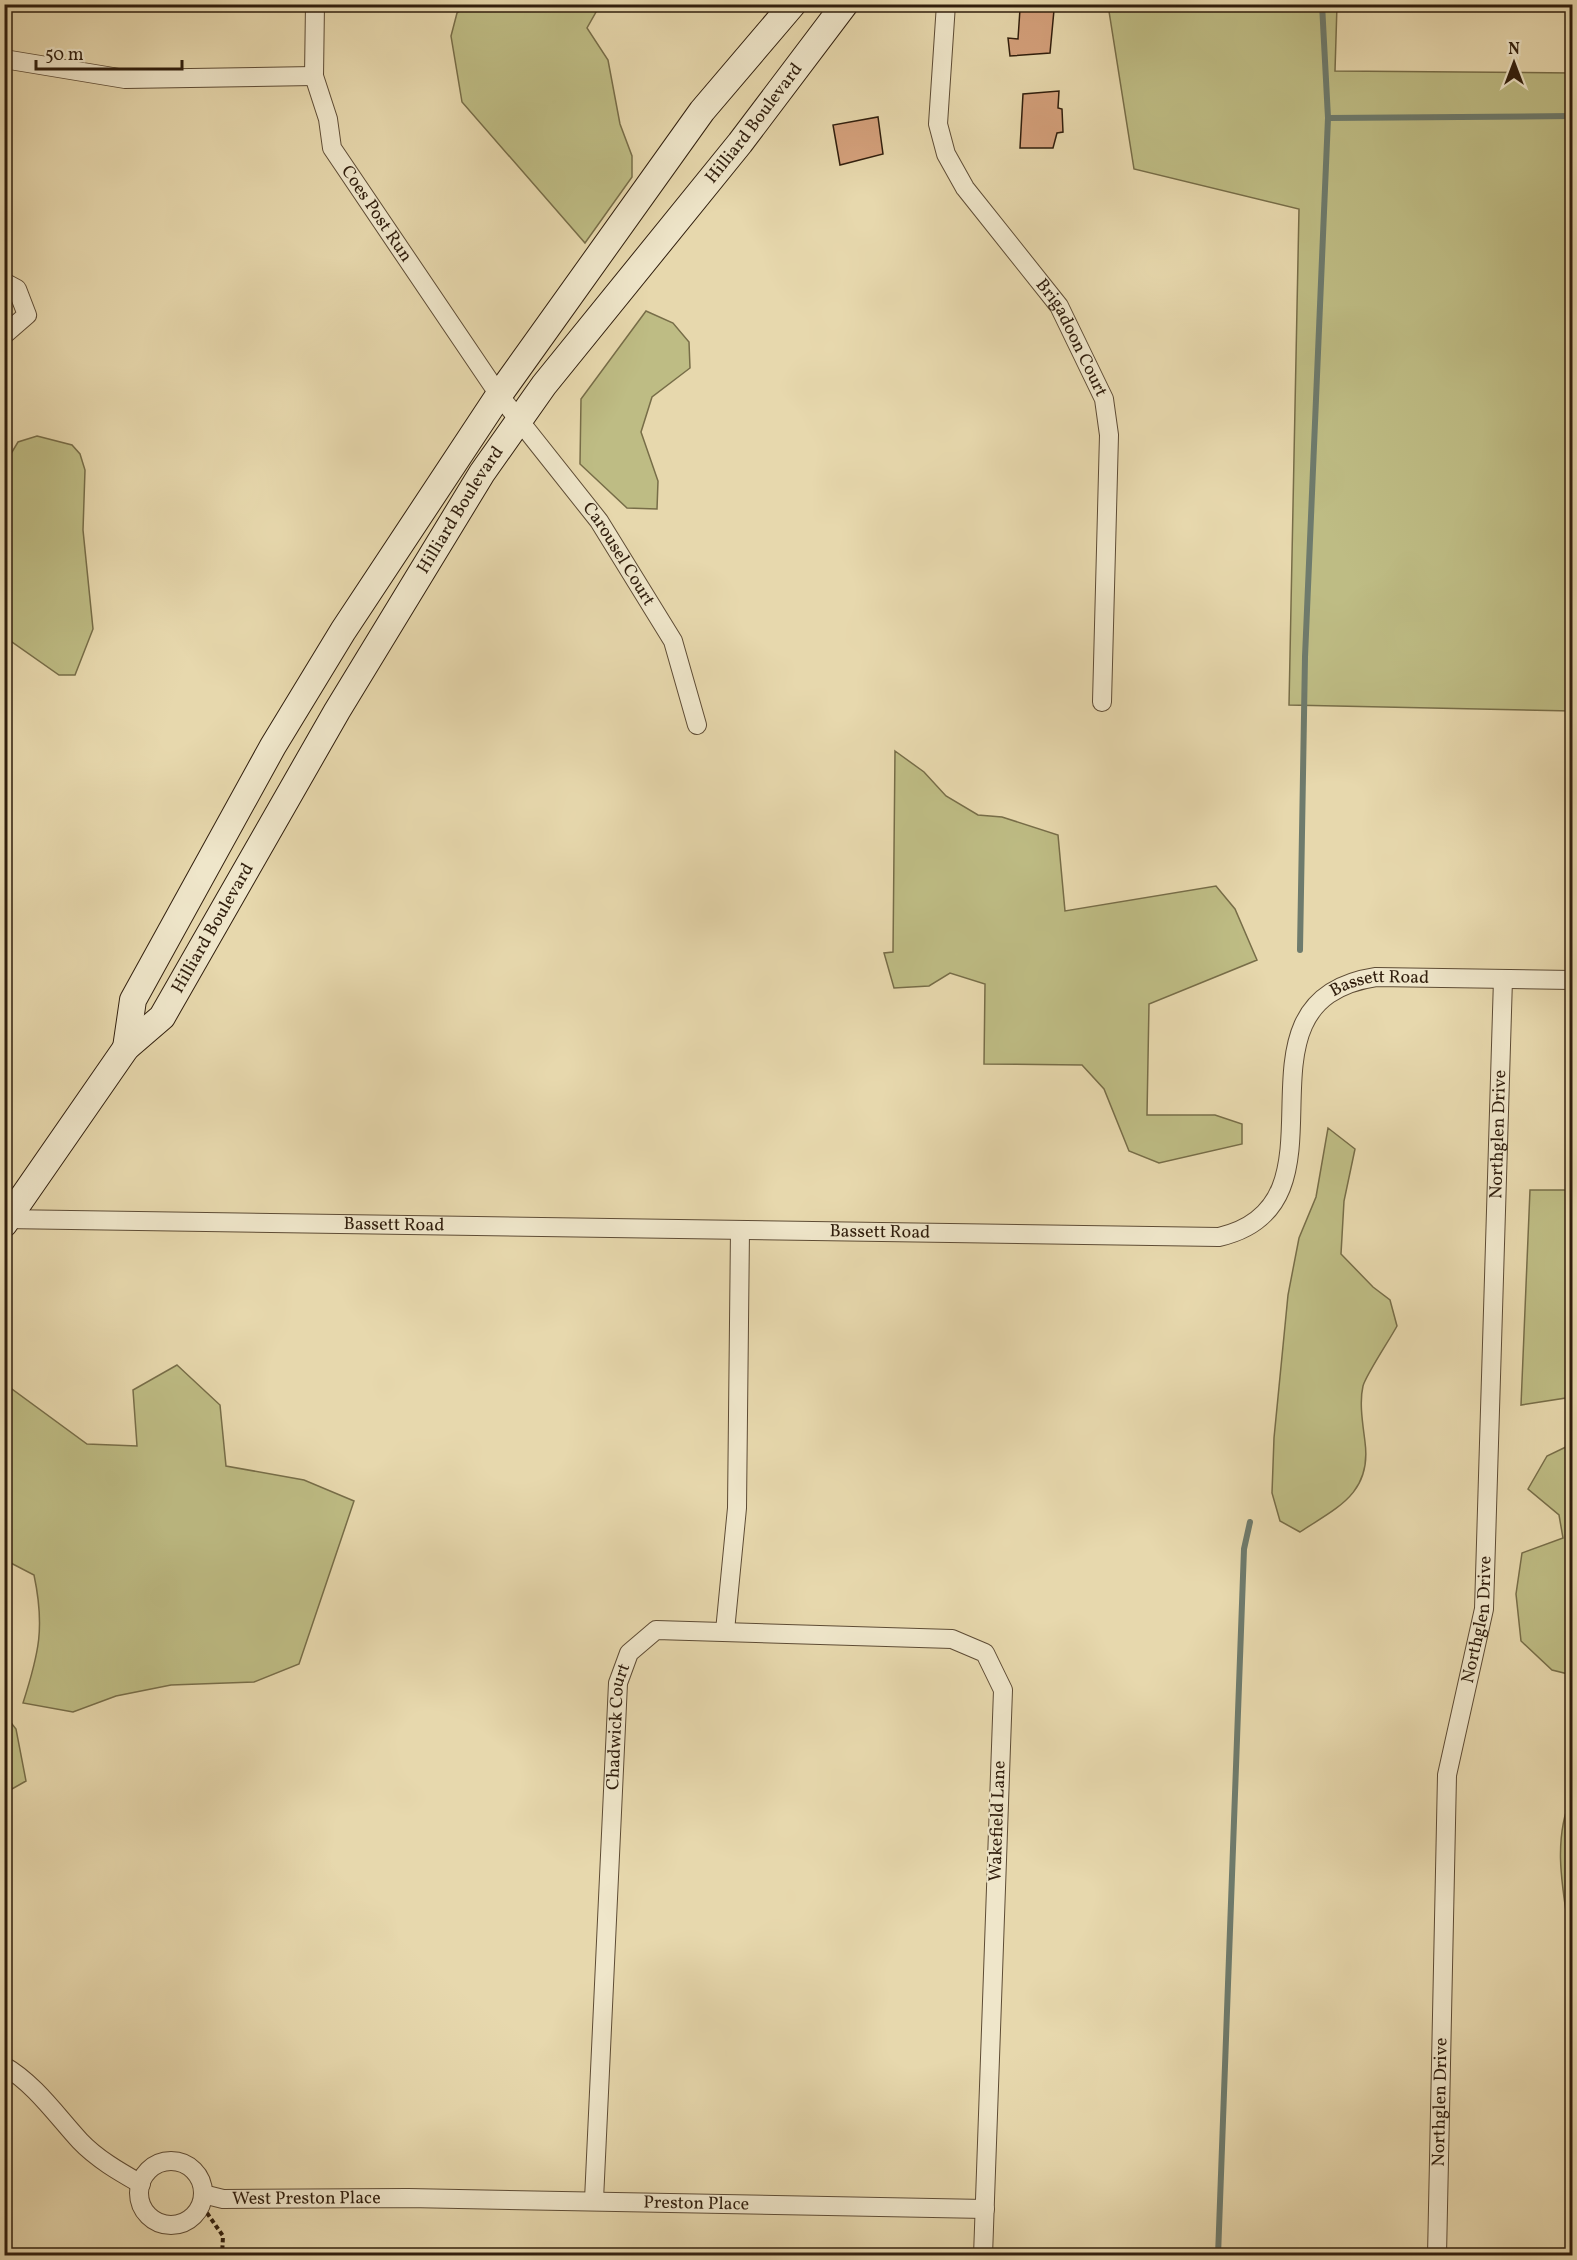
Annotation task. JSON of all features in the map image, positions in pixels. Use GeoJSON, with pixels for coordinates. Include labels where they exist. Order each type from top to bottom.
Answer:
{"type":"FeatureCollection","features":[{"type":"Feature","properties":{"kind":"main road","name":"Hilliard Boulevard"},"geometry":{"type":"LineString","coordinates":[[126,1047],[133,1000],[273,746],[343,631],[508,406],[702,111],[793,4]]}},
{"type":"Feature","properties":{"kind":"main road","name":"Hilliard Boulevard"},"geometry":{"type":"LineString","coordinates":[[6,1221],[126,1047],[162,1017],[337,711],[482,473],[508,406],[740,142],[845,4]]}},
{"type":"Feature","properties":{"kind":"street","name":"Coes Post Run"},"geometry":{"type":"LineString","coordinates":[[315,4],[314,76],[328,119],[332,148],[508,406]]}},
{"type":"Feature","properties":{"kind":"street","name":"Brigadoon Court"},"geometry":{"type":"LineString","coordinates":[[946,4],[938,124],[946,154],[965,188],[1059,306],[1104,399],[1109,435],[1102,702]]}},
{"type":"Feature","properties":{"kind":"street"},"geometry":{"type":"LineString","coordinates":[[4,59],[125,79],[314,76]]}},
{"type":"Feature","properties":{"kind":"street"},"geometry":{"type":"LineString","coordinates":[[4,282],[17,289],[27,315],[4,335]]}},
{"type":"Feature","properties":{"kind":"street","name":"Carousel Court"},"geometry":{"type":"LineString","coordinates":[[508,406],[599,520],[673,641],[696,725]]}},
{"type":"Feature","properties":{"kind":"street","name":"Bassett Road"},"geometry":{"type":"LineString","coordinates":[[6,1221],[740,1230],[1195,1239],[1219,1237],[1238,1232],[1265,1215],[1282,1189],[1289,1153],[1295,1050],[1303,1026],[1318,1003],[1347,985],[1376,977],[1572,980]]}},
{"type":"Feature","properties":{"kind":"street","name":"Northglen Drive"},"geometry":{"type":"LineString","coordinates":[[1437,2256],[1448,1775],[1484,1609],[1503,979]]}},
{"type":"Feature","properties":{"kind":"street"},"geometry":{"type":"LineString","coordinates":[[725,1631],[737,1508],[740,1230]]}},
{"type":"Feature","properties":{"kind":"street","name":"Chadwick Court"},"geometry":{"type":"LineString","coordinates":[[594,2200],[618,1683],[629,1653],[656,1630],[725,1631]]}},
{"type":"Feature","properties":{"kind":"street","name":"Wakefield Lane"},"geometry":{"type":"LineString","coordinates":[[725,1631],[952,1639],[985,1653],[1003,1690],[983,2256]]}},
{"type":"Feature","properties":{"kind":"street"},"geometry":{"type":"LineString","coordinates":[[4,2066],[55,2111],[82,2143],[114,2169],[141,2184]]}},
{"type":"Feature","properties":{"kind":"street"},"geometry":{"type":"LineString","coordinates":[[171,2161],[181,2163],[198,2176],[202,2200],[195,2216],[183,2223],[168,2225],[154,2220],[142,2206],[141,2184],[147,2173],[157,2165],[171,2161]]}},
{"type":"Feature","properties":{"kind":"street","name":"Preston Place"},"geometry":{"type":"LineString","coordinates":[[408,2198],[594,2200],[985,2210]]}},
{"type":"Feature","properties":{"kind":"street","name":"West Preston Place"},"geometry":{"type":"LineString","coordinates":[[202,2200],[408,2198]]}},
{"type":"Feature","properties":{"kind":"path"},"geometry":{"type":"LineString","coordinates":[[202,2200],[223,2236],[222,2256]]}},
{"type":"Feature","properties":{"kind":"shaded area"},"geometry":{"type":"Polygon","coordinates":[[[469,5],[600,5],[587,28],[608,60],[620,124],[632,156],[632,177],[585,243],[462,102],[451,36],[457,13],[469,5]]]}},
{"type":"Feature","properties":{"kind":"shaded area"},"geometry":{"type":"Polygon","coordinates":[[[1108,5],[1337,5],[1335,71],[1572,73],[1572,711],[1289,705],[1299,209],[1134,169],[1108,5]]]}},
{"type":"Feature","properties":{"kind":"shaded area"},"geometry":{"type":"Polygon","coordinates":[[[646,311],[673,323],[689,342],[690,368],[652,397],[641,432],[658,481],[657,509],[627,508],[580,464],[581,399],[646,311]]]}},
{"type":"Feature","properties":{"kind":"shaded area"},"geometry":{"type":"Polygon","coordinates":[[[37,436],[72,445],[80,454],[85,470],[83,530],[93,629],[75,675],[59,675],[5,637],[5,481],[9,457],[18,442],[37,436]]]}},
{"type":"Feature","properties":{"kind":"shaded area"},"geometry":{"type":"Polygon","coordinates":[[[895,751],[924,772],[946,796],[978,815],[1002,817],[1058,835],[1065,911],[1216,886],[1235,909],[1257,960],[1149,1004],[1147,1115],[1215,1115],[1242,1124],[1242,1144],[1159,1163],[1129,1151],[1104,1089],[1082,1065],[984,1064],[985,984],[950,973],[929,986],[894,988],[884,953],[893,952],[895,751]]]}},
{"type":"Feature","properties":{"kind":"shaded area"},"geometry":{"type":"Polygon","coordinates":[[[1328,1128],[1355,1149],[1344,1201],[1341,1254],[1373,1287],[1390,1300],[1397,1326],[1363,1386],[1361,1407],[1366,1460],[1363,1475],[1349,1498],[1300,1532],[1280,1521],[1272,1493],[1274,1438],[1288,1295],[1299,1238],[1316,1197],[1328,1128]]]}},
{"type":"Feature","properties":{"kind":"shaded area"},"geometry":{"type":"Polygon","coordinates":[[[1530,1190],[1572,1190],[1572,1397],[1521,1405],[1530,1190]]]}},
{"type":"Feature","properties":{"kind":"shaded area"},"geometry":{"type":"Polygon","coordinates":[[[177,1365],[220,1405],[226,1466],[304,1480],[354,1501],[299,1664],[254,1682],[171,1685],[116,1696],[73,1712],[23,1703],[33,1669],[40,1625],[34,1575],[5,1560],[5,1384],[87,1444],[137,1446],[133,1390],[177,1365]]]}},
{"type":"Feature","properties":{"kind":"shaded area"},"geometry":{"type":"Polygon","coordinates":[[[1572,1444],[1572,1675],[1552,1670],[1521,1641],[1516,1594],[1522,1553],[1563,1538],[1559,1515],[1528,1489],[1547,1456],[1572,1444]]]}},
{"type":"Feature","properties":{"kind":"shaded area"},"geometry":{"type":"Polygon","coordinates":[[[5,1715],[16,1729],[26,1781],[5,1793],[5,1715]]]}},
{"type":"Feature","properties":{"kind":"shaded area"},"geometry":{"type":"Polygon","coordinates":[[[1572,1796],[1572,1950],[1563,1892],[1560,1852],[1565,1814],[1572,1796]]]}},
{"type":"Feature","properties":{"kind":"building"},"geometry":{"type":"Polygon","coordinates":[[[1020,9],[1054,10],[1050,53],[1010,56],[1008,38],[1018,39],[1020,9]]]}},
{"type":"Feature","properties":{"kind":"building"},"geometry":{"type":"Polygon","coordinates":[[[1059,91],[1058,108],[1062,109],[1063,132],[1057,133],[1053,148],[1020,148],[1023,94],[1059,91]]]}},
{"type":"Feature","properties":{"kind":"building"},"geometry":{"type":"Polygon","coordinates":[[[878,117],[883,154],[840,165],[833,125],[878,117]]]}},
{"type":"Feature","properties":{"kind":"waterway"},"geometry":{"type":"LineString","coordinates":[[1300,950],[1305,657],[1328,118],[1322,4]]}},
{"type":"Feature","properties":{"kind":"waterway"},"geometry":{"type":"LineString","coordinates":[[1328,118],[1572,116]]}},
{"type":"Feature","properties":{"kind":"waterway"},"geometry":{"type":"LineString","coordinates":[[1218,2256],[1244,1549],[1250,1522]]}}]}
